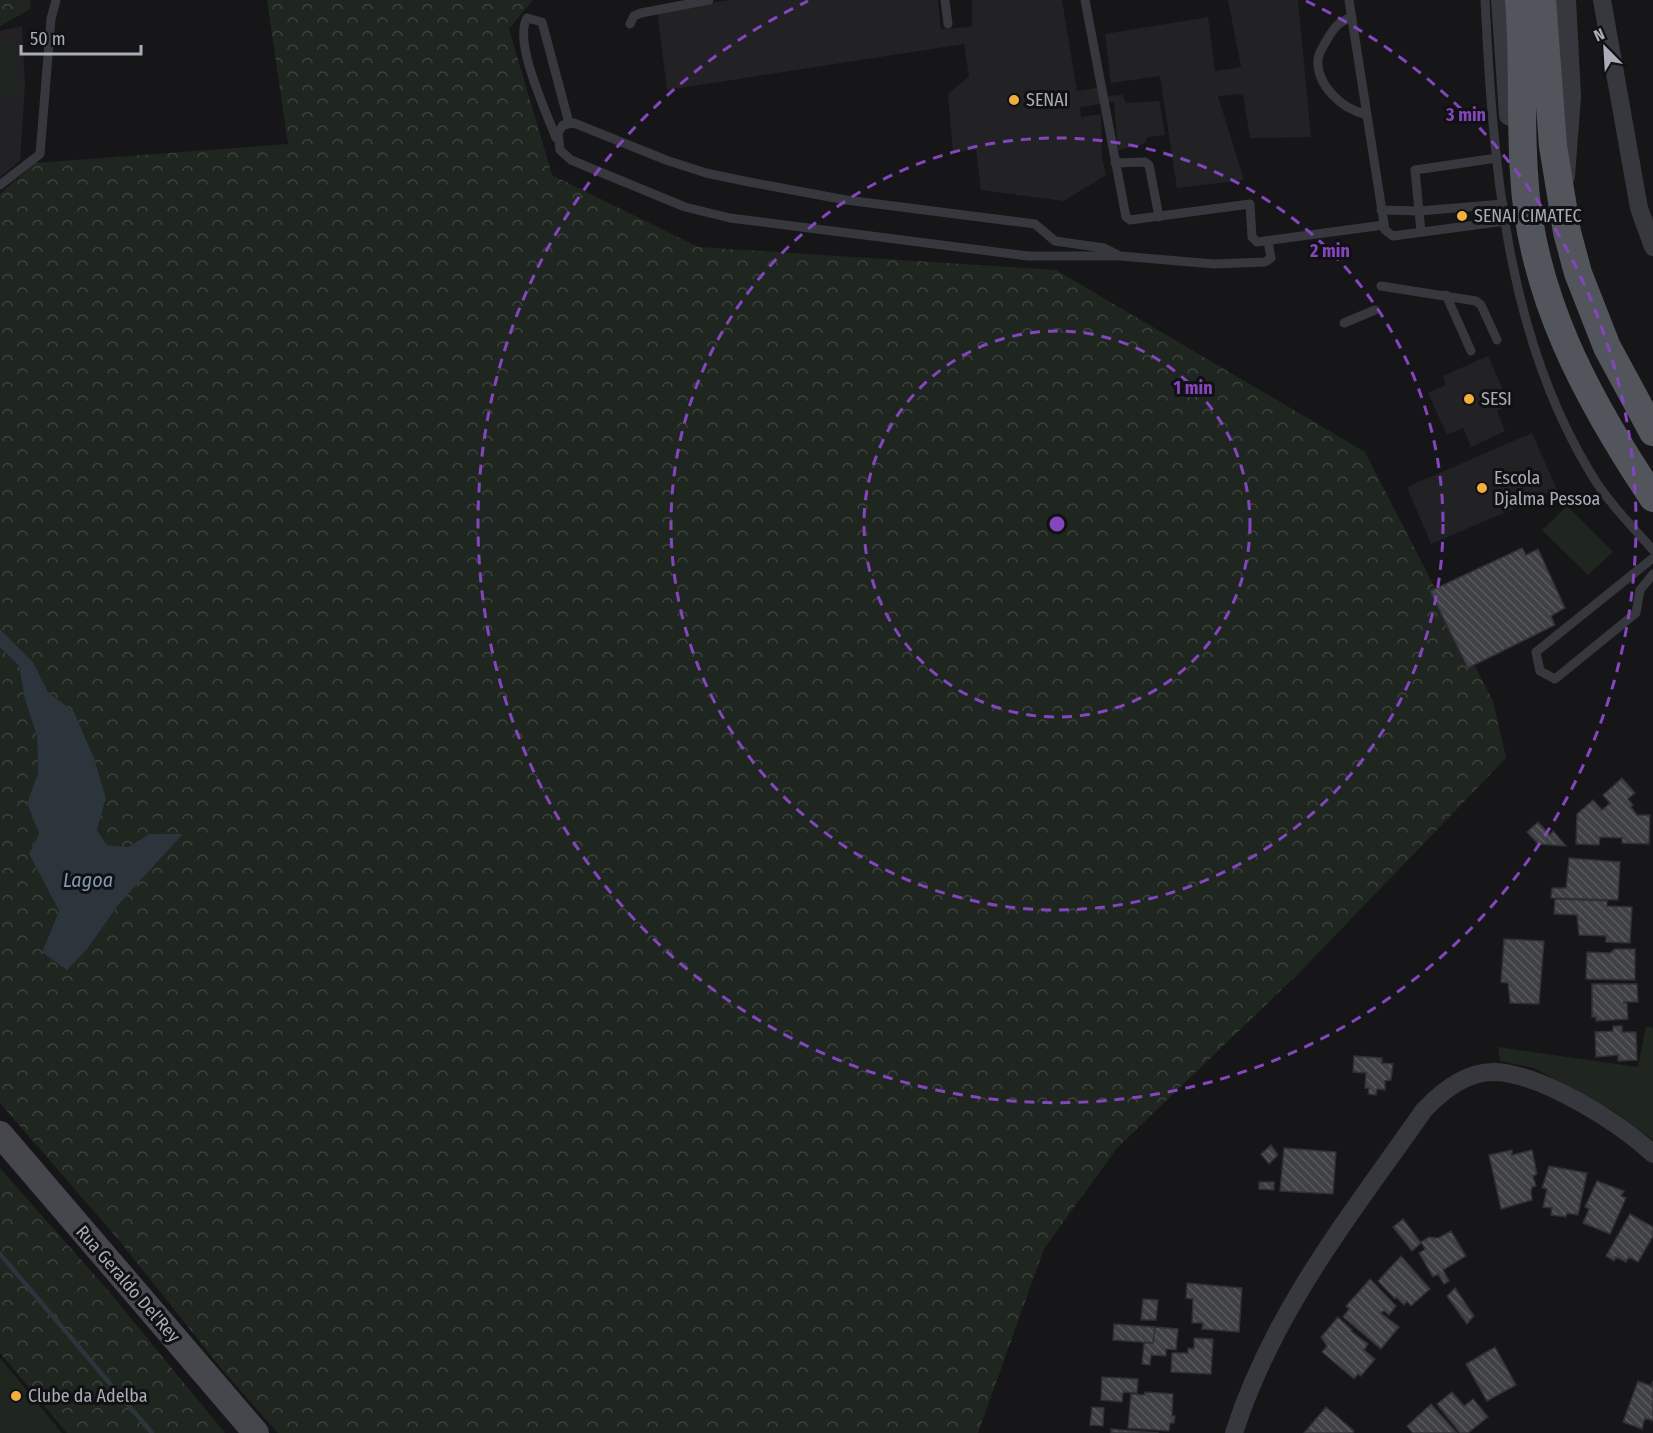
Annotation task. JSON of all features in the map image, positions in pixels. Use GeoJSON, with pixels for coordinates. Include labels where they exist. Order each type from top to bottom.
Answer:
{"type":"FeatureCollection","features":[{"type":"Feature","properties":{"kind":"main road"},"geometry":{"type":"LineString","coordinates":[[1519,0],[1522,41],[1524,173],[1533,239],[1555,321],[1595,405],[1653,498]]}},
{"type":"Feature","properties":{"kind":"main road"},"geometry":{"type":"LineString","coordinates":[[1542,0],[1551,130],[1578,273],[1591,311],[1627,387],[1653,432]]}},
{"type":"Feature","properties":{"kind":"main road","name":"Rua Geraldo Del'Rey"},"geometry":{"type":"LineString","coordinates":[[0,1134],[256,1433]]}},
{"type":"Feature","properties":{"kind":"street"},"geometry":{"type":"LineString","coordinates":[[1502,0],[1510,124],[1524,173]]}},
{"type":"Feature","properties":{"kind":"street"},"geometry":{"type":"LineString","coordinates":[[1562,195],[1570,96],[1565,0]]}},
{"type":"Feature","properties":{"kind":"street"},"geometry":{"type":"LineString","coordinates":[[1602,0],[1639,208],[1651,237]]}},
{"type":"Feature","properties":{"kind":"street"},"geometry":{"type":"LineString","coordinates":[[1233,1433],[1269,1342],[1312,1269],[1424,1110],[1440,1093],[1456,1083],[1494,1072],[1531,1079],[1602,1116],[1653,1154]]}},
{"type":"Feature","properties":{"kind":"lane"},"geometry":{"type":"LineString","coordinates":[[0,185],[40,154],[51,19],[56,0]]}},
{"type":"Feature","properties":{"kind":"lane"},"geometry":{"type":"LineString","coordinates":[[630,24],[634,16],[641,13],[709,0]]}},
{"type":"Feature","properties":{"kind":"lane"},"geometry":{"type":"LineString","coordinates":[[945,0],[948,24]]}},
{"type":"Feature","properties":{"kind":"lane"},"geometry":{"type":"LineString","coordinates":[[1085,0],[1125,217],[1130,220],[1159,217],[1250,204],[1252,237],[1257,242],[1384,225]]}},
{"type":"Feature","properties":{"kind":"lane"},"geometry":{"type":"LineString","coordinates":[[1349,0],[1365,114],[1381,210],[1388,234],[1393,236],[1505,220]]}},
{"type":"Feature","properties":{"kind":"lane"},"geometry":{"type":"LineString","coordinates":[[1485,0],[1490,104],[1505,220],[1524,314],[1551,396],[1591,474],[1653,549]]}},
{"type":"Feature","properties":{"kind":"lane"},"geometry":{"type":"LineString","coordinates":[[1352,17],[1336,25],[1320,52],[1320,79],[1348,109],[1365,114]]}},
{"type":"Feature","properties":{"kind":"lane"},"geometry":{"type":"LineString","coordinates":[[569,123],[542,22],[528,18],[524,23],[523,44],[560,150],[571,160],[685,207],[730,218],[1028,256],[1120,256],[1214,264],[1265,262],[1271,258],[1268,241]]}},
{"type":"Feature","properties":{"kind":"lane"},"geometry":{"type":"LineString","coordinates":[[560,150],[558,133],[560,128],[569,123],[706,173],[846,200],[1027,223],[1041,228],[1055,241],[1104,248],[1120,256]]}},
{"type":"Feature","properties":{"kind":"lane"},"geometry":{"type":"LineString","coordinates":[[1421,232],[1415,170],[1497,158]]}},
{"type":"Feature","properties":{"kind":"lane"},"geometry":{"type":"LineString","coordinates":[[1115,164],[1145,162],[1149,165],[1159,217]]}},
{"type":"Feature","properties":{"kind":"lane"},"geometry":{"type":"LineString","coordinates":[[1381,210],[1419,211],[1503,204]]}},
{"type":"Feature","properties":{"kind":"lane"},"geometry":{"type":"LineString","coordinates":[[1381,286],[1476,301],[1481,305],[1497,340]]}},
{"type":"Feature","properties":{"kind":"lane"},"geometry":{"type":"LineString","coordinates":[[1446,295],[1471,351]]}},
{"type":"Feature","properties":{"kind":"lane"},"geometry":{"type":"LineString","coordinates":[[1344,323],[1375,310]]}},
{"type":"Feature","properties":{"kind":"lane"},"geometry":{"type":"LineString","coordinates":[[1653,558],[1536,652],[1540,671],[1555,679],[1621,626],[1636,613],[1640,590],[1653,574]]}},
{"type":"Feature","properties":{"kind":"shaded area","name":"SENAI"},"geometry":{"type":"Polygon","coordinates":[[[731,0],[938,0],[941,29],[972,27],[972,0],[1062,0],[1077,91],[1103,87],[1106,96],[1123,95],[1126,103],[1159,101],[1165,135],[1148,137],[1144,144],[1118,150],[1114,102],[1080,107],[1081,117],[1101,114],[1102,158],[1106,175],[1064,201],[981,190],[976,150],[953,152],[948,94],[969,76],[964,44],[667,90],[657,10],[731,0]]]}},
{"type":"Feature","properties":{"kind":"shaded area"},"geometry":{"type":"Polygon","coordinates":[[[1228,0],[1298,0],[1311,137],[1250,138],[1243,94],[1218,96],[1244,180],[1177,188],[1160,76],[1111,83],[1105,34],[1208,17],[1215,71],[1241,67],[1228,0]]]}},
{"type":"Feature","properties":{"kind":"shaded area"},"geometry":{"type":"Polygon","coordinates":[[[22,26],[25,84],[20,161],[0,177],[0,31],[22,26]]]}},
{"type":"Feature","properties":{"kind":"shaded area","name":"SESI"},"geometry":{"type":"Polygon","coordinates":[[[1488,356],[1510,405],[1497,411],[1505,431],[1471,447],[1463,428],[1447,435],[1428,393],[1446,385],[1443,376],[1488,356]]]}},
{"type":"Feature","properties":{"kind":"shaded area","name":"Escola Djalma Pessoa"},"geometry":{"type":"Polygon","coordinates":[[[1532,433],[1557,490],[1431,544],[1407,487],[1532,433]]]}},
{"type":"Feature","properties":{"kind":"green space"},"geometry":{"type":"Polygon","coordinates":[[[0,0],[31,0],[30,9],[0,26],[0,0]]]}},
{"type":"Feature","properties":{"kind":"green space"},"geometry":{"type":"Polygon","coordinates":[[[267,0],[533,0],[509,29],[552,175],[698,247],[1056,270],[1365,452],[1493,701],[1506,758],[1300,972],[1117,1148],[1044,1249],[978,1433],[278,1433],[224,1372],[118,1239],[0,1103],[0,647],[19,666],[25,700],[37,736],[38,773],[27,803],[39,834],[29,854],[59,911],[42,952],[88,948],[119,904],[183,834],[149,834],[128,847],[107,845],[97,830],[106,798],[94,758],[74,712],[48,692],[33,662],[0,629],[0,194],[35,163],[288,144],[267,0]]]}},
{"type":"Feature","properties":{"kind":"green space"},"geometry":{"type":"Polygon","coordinates":[[[13,43],[20,93],[0,96],[0,45],[13,43]]]}},
{"type":"Feature","properties":{"kind":"green space"},"geometry":{"type":"Polygon","coordinates":[[[1567,506],[1613,552],[1588,575],[1542,530],[1567,506]]]}},
{"type":"Feature","properties":{"kind":"green space"},"geometry":{"type":"Polygon","coordinates":[[[1646,1026],[1653,1028],[1653,1140],[1615,1112],[1534,1068],[1500,1061],[1498,1047],[1638,1067],[1646,1026]]]}},
{"type":"Feature","properties":{"kind":"green space"},"geometry":{"type":"Polygon","coordinates":[[[0,1168],[106,1288],[225,1433],[67,1433],[0,1353],[0,1168]]]}},
{"type":"Feature","properties":{"kind":"green space","name":"Clube da Adelba"},"geometry":{"type":"Polygon","coordinates":[[[0,1358],[62,1433],[0,1433],[0,1358]]]}},
{"type":"Feature","properties":{"kind":"water","name":"Lagoa"},"geometry":{"type":"Polygon","coordinates":[[[0,629],[33,662],[48,692],[74,712],[94,758],[106,798],[97,830],[107,845],[128,847],[149,834],[183,834],[119,904],[88,948],[67,970],[42,952],[59,911],[29,854],[39,834],[27,803],[38,773],[37,736],[25,700],[19,666],[0,647],[0,629]]]}},
{"type":"Feature","properties":{"kind":"building"},"geometry":{"type":"Polygon","coordinates":[[[1522,548],[1526,555],[1538,549],[1565,608],[1551,616],[1555,625],[1468,668],[1430,591],[1522,548]]]}},
{"type":"Feature","properties":{"kind":"building"},"geometry":{"type":"Polygon","coordinates":[[[1622,778],[1635,793],[1628,799],[1637,815],[1650,815],[1649,844],[1622,843],[1622,838],[1600,837],[1599,845],[1576,844],[1577,814],[1593,800],[1602,810],[1610,803],[1603,795],[1622,778]]]}},
{"type":"Feature","properties":{"kind":"building"},"geometry":{"type":"Polygon","coordinates":[[[1538,822],[1550,835],[1553,831],[1566,846],[1538,844],[1527,832],[1538,822]]]}},
{"type":"Feature","properties":{"kind":"building"},"geometry":{"type":"Polygon","coordinates":[[[1569,858],[1620,862],[1618,900],[1551,898],[1552,888],[1566,888],[1569,858]]]}},
{"type":"Feature","properties":{"kind":"building"},"geometry":{"type":"Polygon","coordinates":[[[1555,899],[1607,901],[1607,906],[1632,907],[1630,943],[1606,942],[1606,936],[1579,935],[1577,915],[1554,914],[1555,899]]]}},
{"type":"Feature","properties":{"kind":"building"},"geometry":{"type":"Polygon","coordinates":[[[1504,939],[1544,941],[1539,1004],[1510,1003],[1508,983],[1501,982],[1504,939]]]}},
{"type":"Feature","properties":{"kind":"building"},"geometry":{"type":"Polygon","coordinates":[[[1615,949],[1635,949],[1635,980],[1586,979],[1587,952],[1610,953],[1615,949]]]}},
{"type":"Feature","properties":{"kind":"building"},"geometry":{"type":"Polygon","coordinates":[[[1592,984],[1637,984],[1638,1002],[1623,1002],[1627,1004],[1628,1019],[1596,1021],[1596,1017],[1592,1017],[1592,984]]]}},
{"type":"Feature","properties":{"kind":"building"},"geometry":{"type":"Polygon","coordinates":[[[1613,1026],[1622,1026],[1622,1032],[1636,1032],[1637,1060],[1618,1061],[1618,1055],[1596,1057],[1595,1032],[1613,1031],[1613,1026]]]}},
{"type":"Feature","properties":{"kind":"building"},"geometry":{"type":"Polygon","coordinates":[[[1354,1056],[1382,1058],[1382,1063],[1393,1064],[1391,1080],[1385,1081],[1385,1090],[1377,1089],[1376,1095],[1368,1094],[1369,1088],[1365,1088],[1366,1073],[1353,1072],[1354,1056]]]}},
{"type":"Feature","properties":{"kind":"building"},"geometry":{"type":"Polygon","coordinates":[[[1271,1145],[1278,1155],[1269,1164],[1261,1154],[1271,1145]]]}},
{"type":"Feature","properties":{"kind":"building"},"geometry":{"type":"Polygon","coordinates":[[[1284,1148],[1336,1152],[1333,1194],[1280,1191],[1284,1148]]]}},
{"type":"Feature","properties":{"kind":"building"},"geometry":{"type":"Polygon","coordinates":[[[1512,1150],[1512,1155],[1532,1150],[1537,1174],[1533,1176],[1536,1186],[1532,1187],[1532,1200],[1501,1209],[1489,1155],[1512,1150]]]}},
{"type":"Feature","properties":{"kind":"building"},"geometry":{"type":"Polygon","coordinates":[[[1549,1166],[1587,1173],[1578,1215],[1567,1213],[1566,1217],[1551,1215],[1552,1208],[1543,1207],[1547,1189],[1542,1188],[1549,1166]]]}},
{"type":"Feature","properties":{"kind":"building"},"geometry":{"type":"Polygon","coordinates":[[[1597,1181],[1624,1191],[1621,1196],[1626,1198],[1610,1234],[1583,1223],[1589,1209],[1585,1207],[1597,1181]]]}},
{"type":"Feature","properties":{"kind":"building"},"geometry":{"type":"Polygon","coordinates":[[[1259,1182],[1274,1182],[1274,1190],[1259,1189],[1259,1182]]]}},
{"type":"Feature","properties":{"kind":"building"},"geometry":{"type":"Polygon","coordinates":[[[1630,1214],[1653,1227],[1653,1236],[1638,1262],[1629,1257],[1626,1262],[1616,1257],[1614,1261],[1606,1256],[1630,1214]]]}},
{"type":"Feature","properties":{"kind":"building"},"geometry":{"type":"Polygon","coordinates":[[[1403,1219],[1421,1243],[1412,1251],[1393,1227],[1403,1219]]]}},
{"type":"Feature","properties":{"kind":"building"},"geometry":{"type":"Polygon","coordinates":[[[1451,1231],[1466,1256],[1443,1270],[1449,1281],[1444,1284],[1438,1274],[1433,1277],[1419,1253],[1425,1249],[1421,1242],[1429,1237],[1438,1238],[1451,1231]]]}},
{"type":"Feature","properties":{"kind":"building"},"geometry":{"type":"Polygon","coordinates":[[[1401,1256],[1430,1289],[1411,1306],[1407,1301],[1404,1305],[1396,1297],[1395,1299],[1378,1281],[1401,1256]]]}},
{"type":"Feature","properties":{"kind":"building"},"geometry":{"type":"Polygon","coordinates":[[[1370,1279],[1396,1306],[1389,1315],[1384,1311],[1381,1313],[1399,1327],[1381,1349],[1343,1317],[1349,1309],[1346,1306],[1370,1279]]]}},
{"type":"Feature","properties":{"kind":"building"},"geometry":{"type":"Polygon","coordinates":[[[1187,1283],[1242,1288],[1239,1332],[1202,1329],[1203,1323],[1192,1323],[1193,1299],[1186,1298],[1187,1283]]]}},
{"type":"Feature","properties":{"kind":"building"},"geometry":{"type":"Polygon","coordinates":[[[1455,1288],[1474,1316],[1467,1324],[1447,1296],[1455,1288]]]}},
{"type":"Feature","properties":{"kind":"building"},"geometry":{"type":"Polygon","coordinates":[[[1143,1299],[1158,1300],[1156,1320],[1141,1320],[1143,1299]]]}},
{"type":"Feature","properties":{"kind":"building"},"geometry":{"type":"Polygon","coordinates":[[[1338,1317],[1368,1344],[1364,1350],[1375,1359],[1361,1376],[1358,1374],[1354,1379],[1322,1352],[1327,1346],[1321,1337],[1338,1317]]]}},
{"type":"Feature","properties":{"kind":"building"},"geometry":{"type":"Polygon","coordinates":[[[1114,1324],[1155,1327],[1153,1343],[1113,1340],[1114,1324]]]}},
{"type":"Feature","properties":{"kind":"building"},"geometry":{"type":"Polygon","coordinates":[[[1155,1327],[1178,1329],[1176,1350],[1166,1349],[1166,1356],[1151,1355],[1150,1365],[1142,1364],[1144,1343],[1153,1343],[1155,1327]]]}},
{"type":"Feature","properties":{"kind":"building"},"geometry":{"type":"Polygon","coordinates":[[[1194,1338],[1213,1339],[1211,1374],[1171,1372],[1172,1353],[1188,1353],[1188,1348],[1194,1349],[1194,1338]]]}},
{"type":"Feature","properties":{"kind":"building"},"geometry":{"type":"Polygon","coordinates":[[[1495,1347],[1516,1385],[1487,1401],[1466,1364],[1495,1347]]]}},
{"type":"Feature","properties":{"kind":"building"},"geometry":{"type":"Polygon","coordinates":[[[1102,1377],[1138,1379],[1137,1393],[1123,1392],[1122,1402],[1101,1400],[1102,1377]]]}},
{"type":"Feature","properties":{"kind":"building"},"geometry":{"type":"Polygon","coordinates":[[[1638,1381],[1651,1386],[1653,1381],[1653,1421],[1645,1418],[1642,1429],[1623,1422],[1638,1381]]]}},
{"type":"Feature","properties":{"kind":"building"},"geometry":{"type":"Polygon","coordinates":[[[1145,1392],[1173,1394],[1172,1416],[1175,1416],[1174,1423],[1170,1423],[1169,1431],[1128,1428],[1131,1394],[1144,1395],[1145,1392]]]}},
{"type":"Feature","properties":{"kind":"building"},"geometry":{"type":"Polygon","coordinates":[[[1452,1392],[1464,1406],[1473,1399],[1488,1417],[1468,1433],[1460,1433],[1437,1404],[1452,1392]]]}},
{"type":"Feature","properties":{"kind":"building"},"geometry":{"type":"Polygon","coordinates":[[[1431,1404],[1457,1433],[1413,1433],[1407,1426],[1431,1404]]]}},
{"type":"Feature","properties":{"kind":"building"},"geometry":{"type":"Polygon","coordinates":[[[1092,1407],[1104,1408],[1103,1426],[1090,1425],[1092,1407]]]}},
{"type":"Feature","properties":{"kind":"building"},"geometry":{"type":"Polygon","coordinates":[[[1326,1407],[1354,1431],[1353,1433],[1304,1433],[1326,1407]]]}},
{"type":"Feature","properties":{"kind":"building"},"geometry":{"type":"Polygon","coordinates":[[[1111,1429],[1159,1433],[1111,1433],[1111,1429]]]}},
{"type":"Feature","properties":{"kind":"waterway"},"geometry":{"type":"LineString","coordinates":[[0,1254],[152,1433]]}},
{"type":"Feature","properties":{"kind":"place","name":"SENAI"},"geometry":{"type":"Point","coordinates":[1014,100]}},
{"type":"Feature","properties":{"kind":"place","name":"SENAI CIMATEC"},"geometry":{"type":"Point","coordinates":[1462,216]}},
{"type":"Feature","properties":{"kind":"place","name":"SESI"},"geometry":{"type":"Point","coordinates":[1469,399]}},
{"type":"Feature","properties":{"kind":"place","name":"Escola Djalma Pessoa"},"geometry":{"type":"Point","coordinates":[1482,488]}},
{"type":"Feature","properties":{"kind":"place","name":"Clube da Adelba"},"geometry":{"type":"Point","coordinates":[16,1396]}}]}
